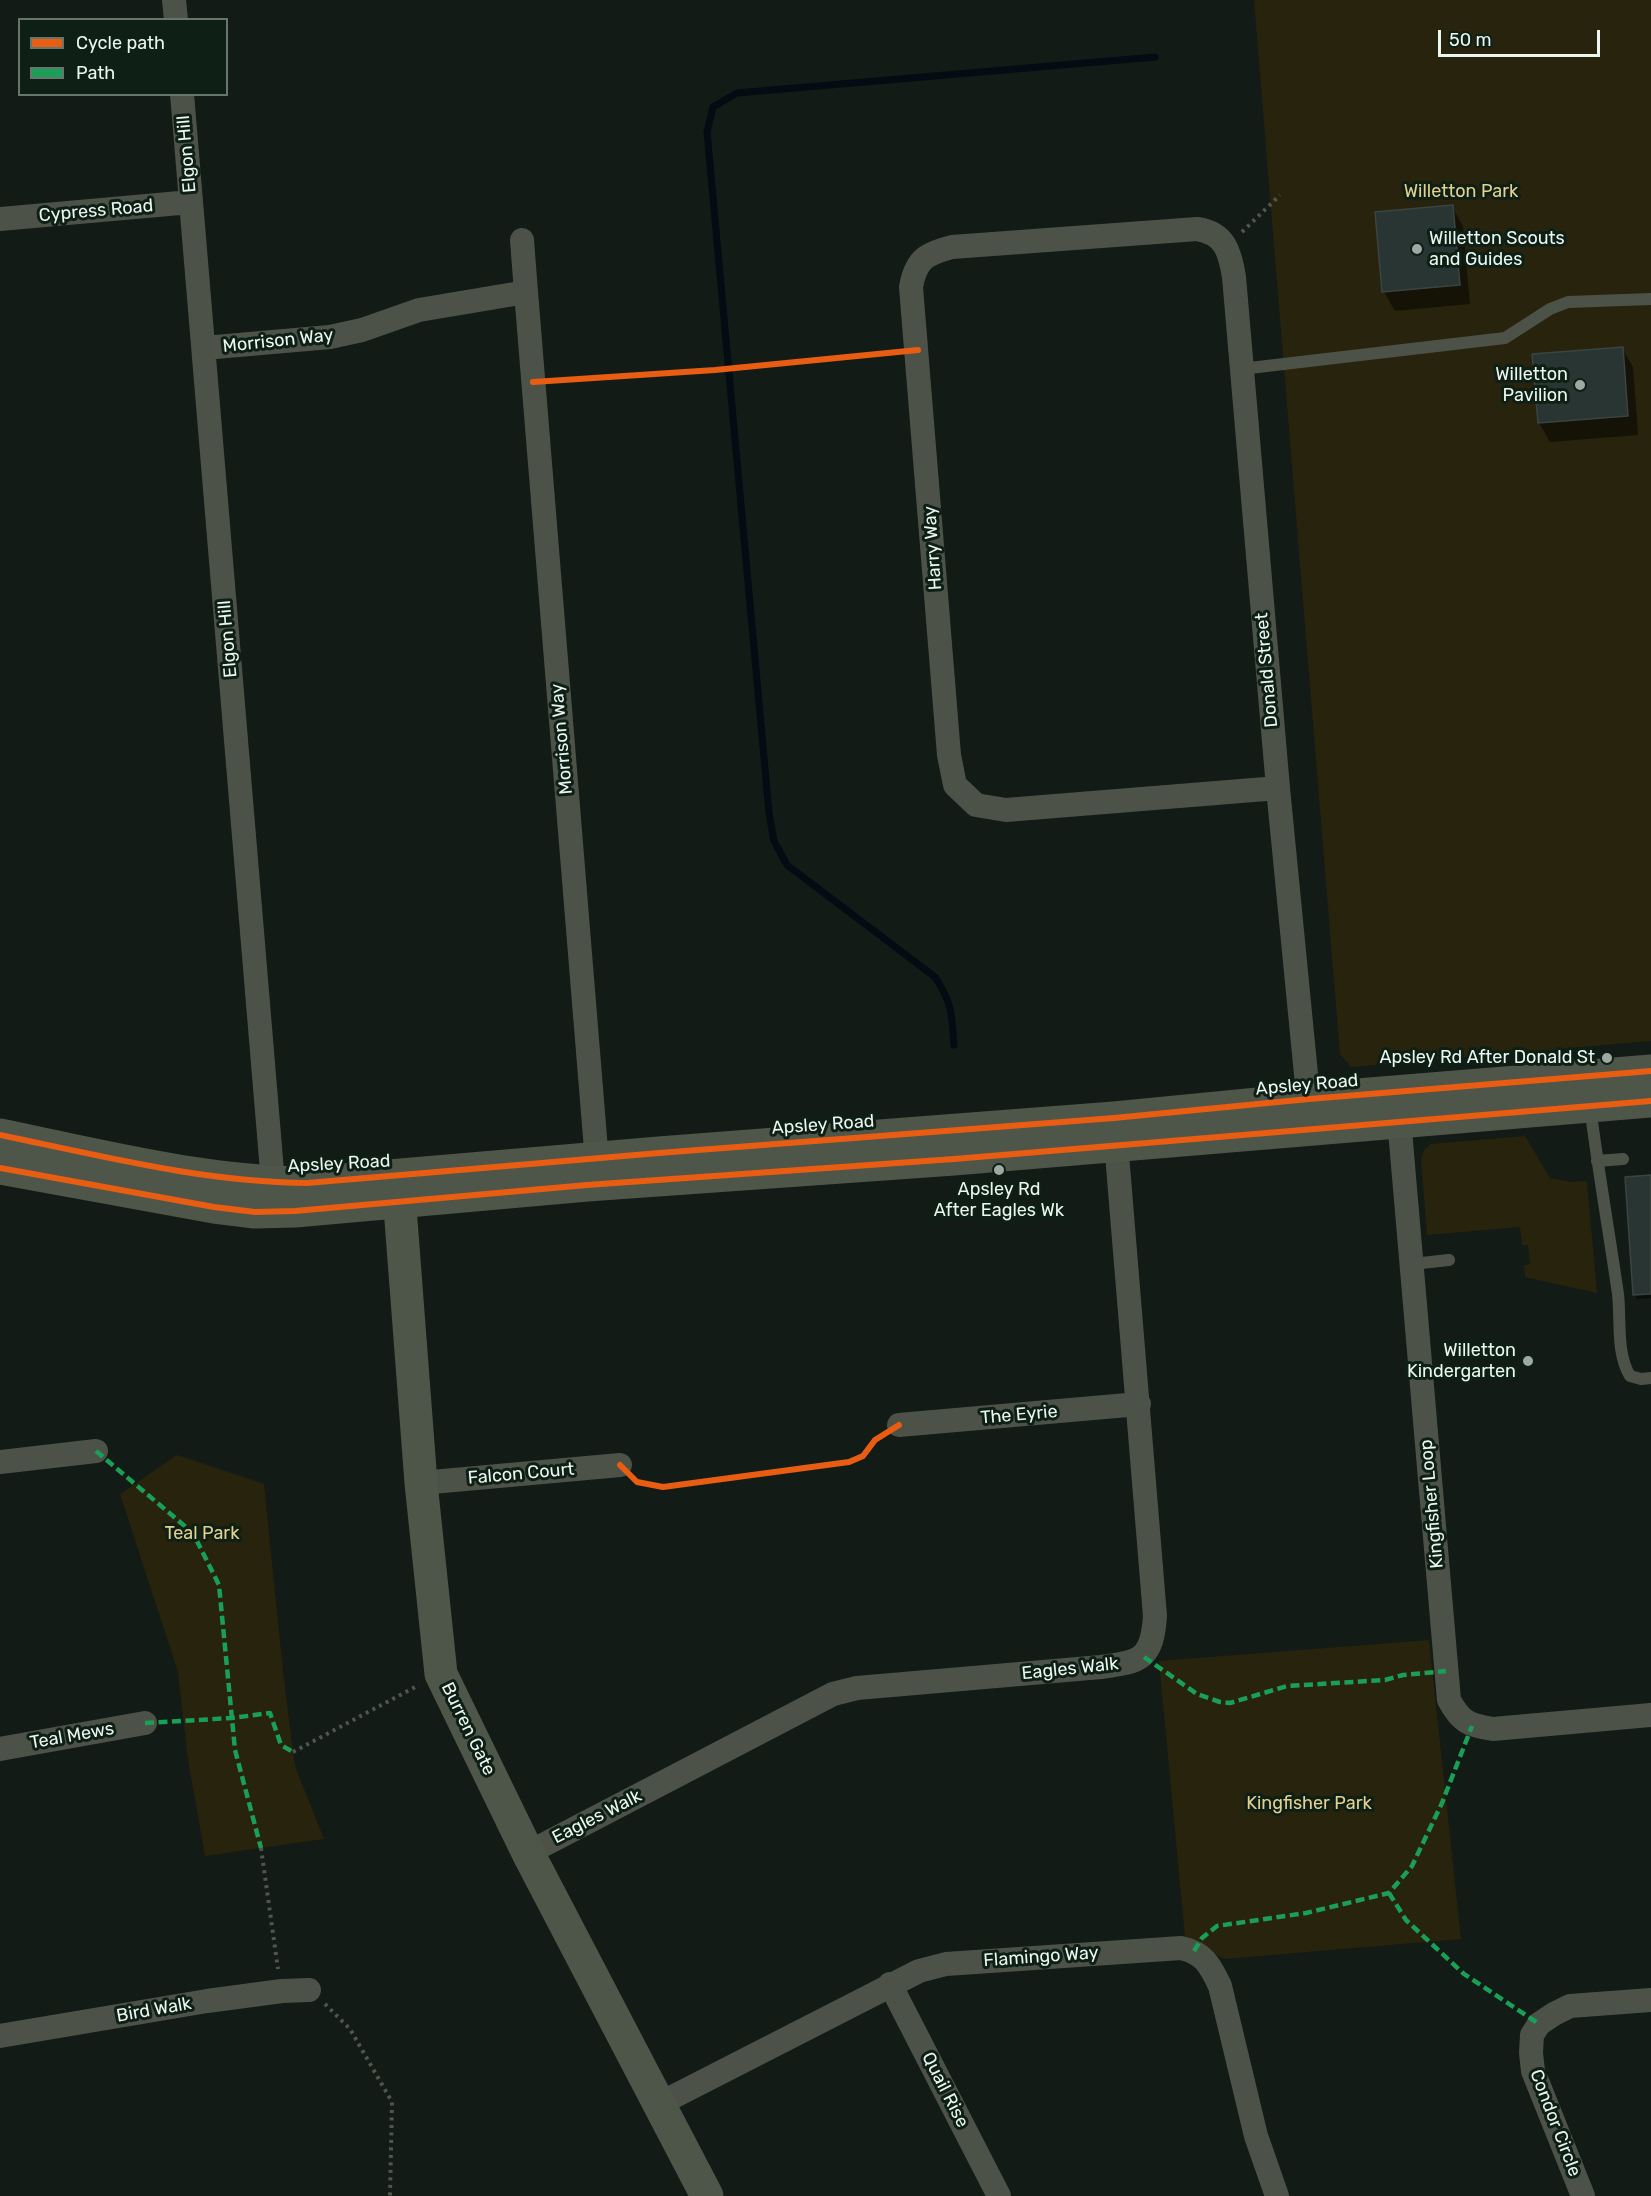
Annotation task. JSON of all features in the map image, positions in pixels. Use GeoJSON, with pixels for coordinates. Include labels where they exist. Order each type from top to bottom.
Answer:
{"type":"FeatureCollection","features":[{"type":"Feature","properties":{"kind":"main road","name":"Apsley Road"},"geometry":{"type":"LineString","coordinates":[[1398,1108],[1651,1071]]}},
{"type":"Feature","properties":{"kind":"main road","name":"Apsley Road"},"geometry":{"type":"LineString","coordinates":[[0,1168],[214,1207],[255,1212],[295,1211],[398,1189],[1310,1114],[1398,1108],[1590,1106],[1651,1101]]}},
{"type":"Feature","properties":{"kind":"main road","name":"Apsley Road"},"geometry":{"type":"LineString","coordinates":[[0,1135],[213,1178],[398,1189]]}},
{"type":"Feature","properties":{"kind":"main road","name":"Burren Gate"},"geometry":{"type":"LineString","coordinates":[[398,1189],[421,1483],[441,1674],[528,1853],[707,2196]]}},
{"type":"Feature","properties":{"kind":"street"},"geometry":{"type":"LineString","coordinates":[[174,0],[176,18]]}},
{"type":"Feature","properties":{"kind":"street","name":"Elgon Hill"},"geometry":{"type":"LineString","coordinates":[[182,96],[273,1183]]}},
{"type":"Feature","properties":{"kind":"street","name":"Cypress Road"},"geometry":{"type":"LineString","coordinates":[[0,219],[191,202]]}},
{"type":"Feature","properties":{"kind":"street","name":"Harry Way"},"geometry":{"type":"LineString","coordinates":[[1226,247],[1210,231],[1197,229],[952,247],[937,251],[919,263],[911,287],[918,350],[949,755],[955,785],[976,805],[1006,810],[1278,788]]}},
{"type":"Feature","properties":{"kind":"street","name":"Morrison Way"},"geometry":{"type":"LineString","coordinates":[[522,240],[598,1172]]}},
{"type":"Feature","properties":{"kind":"street","name":"Donald Street"},"geometry":{"type":"LineString","coordinates":[[1226,247],[1231,260],[1242,369],[1278,788],[1310,1114]]}},
{"type":"Feature","properties":{"kind":"street","name":"Morrison Way"},"geometry":{"type":"LineString","coordinates":[[204,348],[330,337],[362,330],[419,310],[526,292]]}},
{"type":"Feature","properties":{"kind":"street","name":"Kingfisher Loop"},"geometry":{"type":"LineString","coordinates":[[1398,1108],[1449,1700],[1457,1715],[1472,1726],[1494,1729],[1651,1715]]}},
{"type":"Feature","properties":{"kind":"street","name":"Eagles Walk"},"geometry":{"type":"LineString","coordinates":[[528,1853],[833,1695],[857,1688],[1101,1667],[1125,1664],[1143,1657],[1154,1638],[1155,1616],[1115,1131]]}},
{"type":"Feature","properties":{"kind":"street","name":"The Eyrie"},"geometry":{"type":"LineString","coordinates":[[899,1425],[1139,1404]]}},
{"type":"Feature","properties":{"kind":"street"},"geometry":{"type":"LineString","coordinates":[[0,1462],[96,1451]]}},
{"type":"Feature","properties":{"kind":"street","name":"Falcon Court"},"geometry":{"type":"LineString","coordinates":[[421,1483],[620,1465]]}},
{"type":"Feature","properties":{"kind":"street","name":"Teal Mews"},"geometry":{"type":"LineString","coordinates":[[0,1749],[145,1723]]}},
{"type":"Feature","properties":{"kind":"street","name":"Flamingo Way"},"geometry":{"type":"LineString","coordinates":[[659,2104],[919,1971],[946,1964],[1181,1948],[1194,1951],[1210,1965],[1220,1986],[1256,2136],[1277,2196]]}},
{"type":"Feature","properties":{"kind":"street","name":"Quail Rise"},"geometry":{"type":"LineString","coordinates":[[890,1984],[999,2196]]}},
{"type":"Feature","properties":{"kind":"street","name":"Bird Walk"},"geometry":{"type":"LineString","coordinates":[[0,2036],[207,2001],[282,1991],[309,1990]]}},
{"type":"Feature","properties":{"kind":"street","name":"Condor Circle"},"geometry":{"type":"LineString","coordinates":[[1583,2196],[1533,2071],[1532,2035],[1539,2024],[1570,2006],[1651,2000]]}},
{"type":"Feature","properties":{"kind":"lane"},"geometry":{"type":"LineString","coordinates":[[1242,369],[1505,338],[1550,309],[1568,302],[1651,299]]}},
{"type":"Feature","properties":{"kind":"lane"},"geometry":{"type":"LineString","coordinates":[[1590,1106],[1618,1296],[1623,1365],[1630,1376],[1641,1379],[1651,1378]]}},
{"type":"Feature","properties":{"kind":"lane"},"geometry":{"type":"LineString","coordinates":[[1597,1161],[1623,1159]]}},
{"type":"Feature","properties":{"kind":"lane"},"geometry":{"type":"LineString","coordinates":[[1412,1264],[1449,1260]]}},
{"type":"Feature","properties":{"kind":"path"},"geometry":{"type":"LineString","coordinates":[[1226,247],[1280,195]]}},
{"type":"Feature","properties":{"kind":"path"},"geometry":{"type":"LineString","coordinates":[[293,1752],[441,1674]]}},
{"type":"Feature","properties":{"kind":"path"},"geometry":{"type":"LineString","coordinates":[[261,1848],[282,1991]]}},
{"type":"Feature","properties":{"kind":"path"},"geometry":{"type":"LineString","coordinates":[[309,1990],[350,2029],[392,2103],[390,2196]]}},
{"type":"Feature","properties":{"kind":"green space","name":"Willetton Park"},"geometry":{"type":"Polygon","coordinates":[[[1254,0],[1651,0],[1651,1041],[1351,1067],[1340,1054],[1254,0]]]}},
{"type":"Feature","properties":{"kind":"green space"},"geometry":{"type":"Polygon","coordinates":[[[1525,1136],[1550,1178],[1571,1182],[1587,1181],[1597,1293],[1525,1277],[1524,1265],[1530,1264],[1528,1245],[1522,1245],[1520,1227],[1427,1235],[1421,1160],[1424,1150],[1431,1144],[1525,1136]]]}},
{"type":"Feature","properties":{"kind":"green space","name":"Teal Park"},"geometry":{"type":"Polygon","coordinates":[[[177,1455],[264,1484],[293,1752],[296,1769],[324,1839],[205,1856],[188,1760],[178,1672],[120,1494],[177,1455]]]}},
{"type":"Feature","properties":{"kind":"green space","name":"Kingfisher Park"},"geometry":{"type":"Polygon","coordinates":[[[1429,1640],[1461,1939],[1224,1959],[1185,1937],[1159,1661],[1429,1640]]]}},
{"type":"Feature","properties":{"kind":"building","name":"Willetton Scouts and Guides"},"geometry":{"type":"Polygon","coordinates":[[[1453,205],[1460,285],[1382,292],[1375,212],[1453,205]]]}},
{"type":"Feature","properties":{"kind":"building","name":"Willetton Pavilion"},"geometry":{"type":"Polygon","coordinates":[[[1623,347],[1628,416],[1538,423],[1532,354],[1623,347]]]}},
{"type":"Feature","properties":{"kind":"building"},"geometry":{"type":"Polygon","coordinates":[[[1651,1175],[1651,1294],[1633,1295],[1625,1177],[1651,1175]]]}},
{"type":"Feature","properties":{"kind":"waterway"},"geometry":{"type":"LineString","coordinates":[[954,1045],[950,1009],[945,994],[935,977],[787,865],[774,841],[769,813],[707,132],[713,107],[737,93],[1155,57]]}},
{"type":"Feature","properties":{"kind":"marked path"},"geometry":{"type":"LineString","coordinates":[[96,1451],[193,1533],[219,1585],[235,1750],[261,1848]]}},
{"type":"Feature","properties":{"kind":"marked path"},"geometry":{"type":"LineString","coordinates":[[1144,1657],[1197,1694],[1230,1703],[1287,1686],[1385,1680],[1403,1675],[1446,1671]]}},
{"type":"Feature","properties":{"kind":"marked path"},"geometry":{"type":"LineString","coordinates":[[145,1723],[232,1718],[270,1713],[281,1745],[293,1752]]}},
{"type":"Feature","properties":{"kind":"marked path"},"geometry":{"type":"LineString","coordinates":[[1194,1951],[1202,1938],[1217,1926],[1306,1913],[1389,1893],[1412,1866],[1442,1803],[1472,1726]]}},
{"type":"Feature","properties":{"kind":"marked path"},"geometry":{"type":"LineString","coordinates":[[1389,1893],[1406,1920],[1464,1974],[1539,2024]]}},
{"type":"Feature","properties":{"kind":"cycle path"},"geometry":{"type":"LineString","coordinates":[[533,382],[715,370],[918,350]]}},
{"type":"Feature","properties":{"kind":"cycle path"},"geometry":{"type":"LineString","coordinates":[[0,1135],[191,1173],[268,1182],[307,1183],[1114,1118],[1309,1099],[1651,1071]]}},
{"type":"Feature","properties":{"kind":"cycle path"},"geometry":{"type":"LineString","coordinates":[[0,1168],[214,1207],[255,1212],[295,1211],[587,1185],[954,1159],[1651,1101]]}},
{"type":"Feature","properties":{"kind":"cycle path"},"geometry":{"type":"LineString","coordinates":[[620,1465],[637,1482],[663,1487],[849,1462],[863,1456],[875,1440],[899,1425]]}},
{"type":"Feature","properties":{"kind":"place","name":"Willetton Scouts and Guides"},"geometry":{"type":"Point","coordinates":[1417,249]}},
{"type":"Feature","properties":{"kind":"place","name":"Willetton Pavilion"},"geometry":{"type":"Point","coordinates":[1580,385]}},
{"type":"Feature","properties":{"kind":"place","name":"Apsley Rd After Donald St"},"geometry":{"type":"Point","coordinates":[1607,1058]}},
{"type":"Feature","properties":{"kind":"place","name":"Apsley Rd After Eagles Wk"},"geometry":{"type":"Point","coordinates":[999,1170]}},
{"type":"Feature","properties":{"kind":"place","name":"Willetton Kindergarten"},"geometry":{"type":"Point","coordinates":[1528,1361]}}]}
